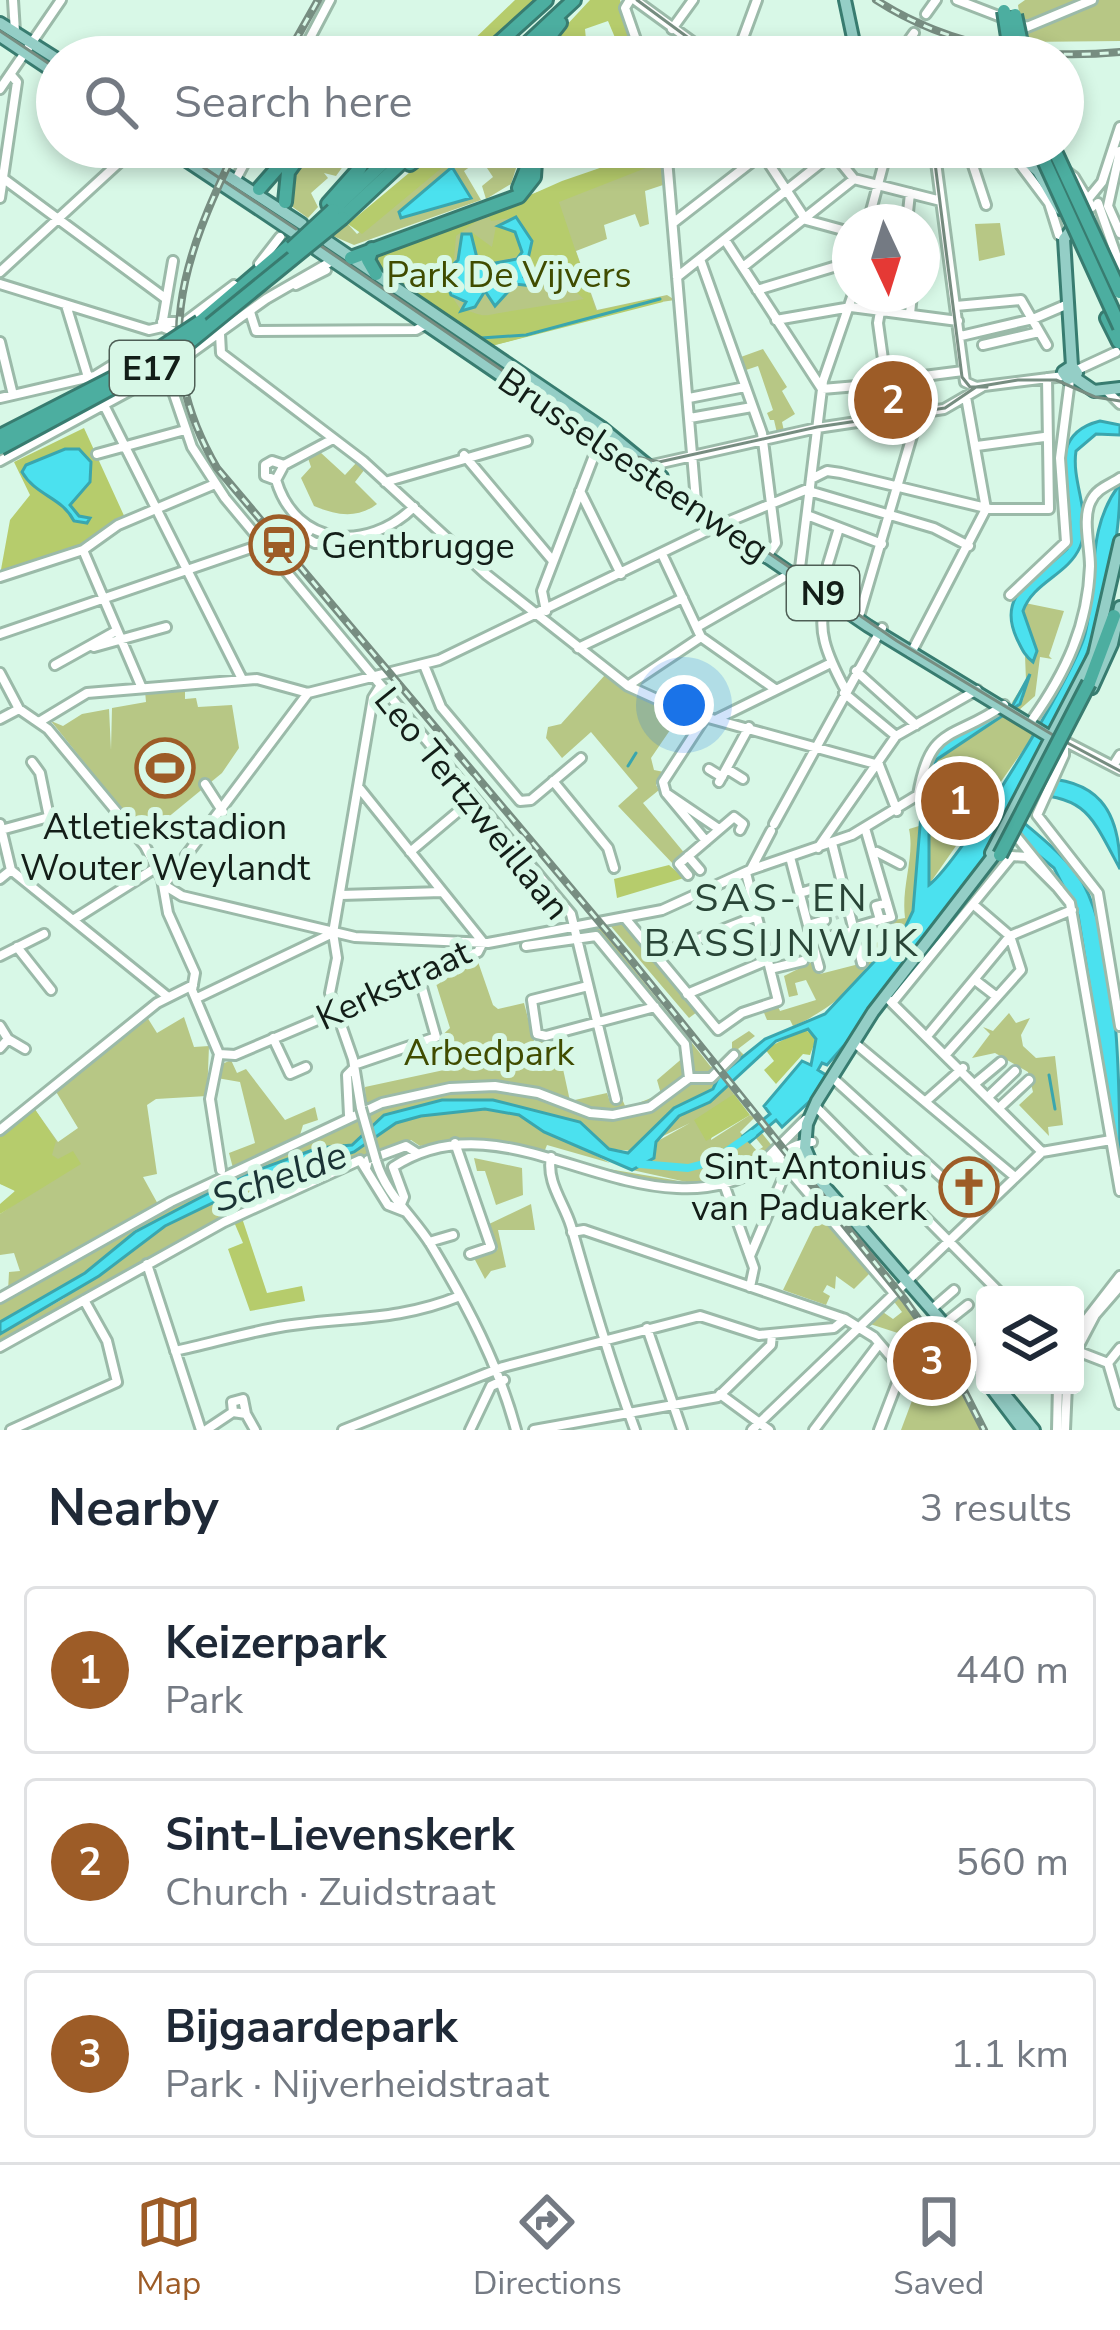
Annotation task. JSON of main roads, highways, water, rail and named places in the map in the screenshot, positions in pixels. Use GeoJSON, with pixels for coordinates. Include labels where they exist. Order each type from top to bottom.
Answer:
{"type":"FeatureCollection","features":[{"type":"Feature","properties":{"kind":"highway"},"geometry":{"type":"LineString","coordinates":[[508,36],[550,0]]}},
{"type":"Feature","properties":{"kind":"highway"},"geometry":{"type":"LineString","coordinates":[[515,36],[550,0]]}},
{"type":"Feature","properties":{"kind":"highway"},"geometry":{"type":"LineString","coordinates":[[537,36],[577,0]]}},
{"type":"Feature","properties":{"kind":"highway"},"geometry":{"type":"LineString","coordinates":[[549,36],[577,0]]}},
{"type":"Feature","properties":{"kind":"highway"},"geometry":{"type":"LineString","coordinates":[[1005,1],[1015,15],[1014,36]]}},
{"type":"Feature","properties":{"kind":"highway"},"geometry":{"type":"LineString","coordinates":[[1005,1],[1011,36]]}},
{"type":"Feature","properties":{"kind":"highway"},"geometry":{"type":"LineString","coordinates":[[260,196],[283,168]]}},
{"type":"Feature","properties":{"kind":"highway"},"geometry":{"type":"LineString","coordinates":[[285,202],[292,168]]}},
{"type":"Feature","properties":{"kind":"highway"},"geometry":{"type":"LineString","coordinates":[[334,211],[360,168]]}},
{"type":"Feature","properties":{"kind":"highway","name":"E17"},"geometry":{"type":"LineString","coordinates":[[0,448],[176,353],[378,168]]}},
{"type":"Feature","properties":{"kind":"highway","name":"E17"},"geometry":{"type":"LineString","coordinates":[[374,188],[395,168]]}},
{"type":"Feature","properties":{"kind":"highway","name":"E17"},"geometry":{"type":"LineString","coordinates":[[0,436],[170,344],[334,211],[403,168]]}},
{"type":"Feature","properties":{"kind":"highway"},"geometry":{"type":"LineString","coordinates":[[342,259],[506,200],[526,175],[526,168]]}},
{"type":"Feature","properties":{"kind":"highway"},"geometry":{"type":"LineString","coordinates":[[342,259],[519,196],[534,177],[535,168]]}},
{"type":"Feature","properties":{"kind":"highway"},"geometry":{"type":"LineString","coordinates":[[1048,168],[1118,332]]}},
{"type":"Feature","properties":{"kind":"highway"},"geometry":{"type":"LineString","coordinates":[[1051,168],[1120,292]]}},
{"type":"Feature","properties":{"kind":"highway"},"geometry":{"type":"LineString","coordinates":[[372,248],[368,260],[376,274]]}},
{"type":"Feature","properties":{"kind":"highway"},"geometry":{"type":"LineString","coordinates":[[1087,682],[1115,609]]}},
{"type":"Feature","properties":{"kind":"highway"},"geometry":{"type":"LineString","coordinates":[[1004,855],[1106,633]]}},
{"type":"Feature","properties":{"kind":"main road"},"geometry":{"type":"LineString","coordinates":[[845,0],[853,36]]}},
{"type":"Feature","properties":{"kind":"main road"},"geometry":{"type":"LineString","coordinates":[[0,23],[36,54]]}},
{"type":"Feature","properties":{"kind":"main road"},"geometry":{"type":"LineString","coordinates":[[0,36],[36,51]]}},
{"type":"Feature","properties":{"kind":"main road"},"geometry":{"type":"LineString","coordinates":[[205,168],[260,196],[291,231],[285,202]]}},
{"type":"Feature","properties":{"kind":"main road"},"geometry":{"type":"LineString","coordinates":[[211,168],[225,179]]}},
{"type":"Feature","properties":{"kind":"main road"},"geometry":{"type":"LineString","coordinates":[[1034,168],[1068,225],[1118,332]]}},
{"type":"Feature","properties":{"kind":"main road"},"geometry":{"type":"LineString","coordinates":[[1047,168],[1068,225],[1064,239],[1072,374],[1090,389],[1115,388]]}},
{"type":"Feature","properties":{"kind":"main road","name":"Brusselsesteenweg"},"geometry":{"type":"LineString","coordinates":[[320,248],[376,274],[600,440],[647,466],[725,524]]}},
{"type":"Feature","properties":{"kind":"main road","name":"Brusselsesteenweg"},"geometry":{"type":"LineString","coordinates":[[342,259],[428,323],[639,454],[647,466],[725,524],[880,629]]}},
{"type":"Feature","properties":{"kind":"main road"},"geometry":{"type":"LineString","coordinates":[[1106,633],[1115,609],[1120,546]]}},
{"type":"Feature","properties":{"kind":"main road"},"geometry":{"type":"LineString","coordinates":[[976,1363],[819,1171],[809,1139],[814,1112],[858,1039],[979,877],[1039,758],[1106,661],[1120,590]]}},
{"type":"Feature","properties":{"kind":"main road","name":"Brusselsesteenweg"},"geometry":{"type":"LineString","coordinates":[[831,595],[912,651],[1055,736]]}},
{"type":"Feature","properties":{"kind":"main road"},"geometry":{"type":"LineString","coordinates":[[814,1112],[858,1039],[1004,855],[1050,775],[1055,736]]}},
{"type":"Feature","properties":{"kind":"main road"},"geometry":{"type":"LineString","coordinates":[[979,877],[1004,855]]}},
{"type":"Feature","properties":{"kind":"main road"},"geometry":{"type":"LineString","coordinates":[[999,1394],[1023,1430]]}},
{"type":"Feature","properties":{"kind":"main road"},"geometry":{"type":"LineString","coordinates":[[1002,1394],[1034,1430]]}},
{"type":"Feature","properties":{"kind":"water"},"geometry":{"type":"Polygon","coordinates":[[[451,168],[471,198],[401,218],[399,212],[451,168]]]}},
{"type":"Feature","properties":{"kind":"water"},"geometry":{"type":"Polygon","coordinates":[[[516,217],[532,241],[524,277],[542,287],[515,284],[495,306],[485,291],[475,307],[461,311],[466,302],[451,295],[443,274],[458,260],[462,234],[471,234],[479,266],[517,259],[522,252],[515,232],[498,226],[516,217]]]}},
{"type":"Feature","properties":{"kind":"water"},"geometry":{"type":"Polygon","coordinates":[[[1100,421],[1120,425],[1120,435],[1096,434],[1076,451],[1084,524],[1080,547],[1034,593],[1023,611],[1037,651],[1033,662],[1017,639],[1011,609],[1023,587],[1067,549],[1065,457],[1080,429],[1100,421]]]}},
{"type":"Feature","properties":{"kind":"water"},"geometry":{"type":"Polygon","coordinates":[[[65,449],[79,449],[91,462],[90,482],[70,505],[79,516],[90,518],[87,523],[74,521],[22,472],[26,465],[65,449]]]}},
{"type":"Feature","properties":{"kind":"water"},"geometry":{"type":"Polygon","coordinates":[[[1120,484],[1113,561],[1104,598],[1080,671],[1035,778],[1074,784],[1101,801],[1115,829],[1120,869],[1101,833],[1073,804],[1019,793],[1010,811],[1068,863],[1095,912],[1115,1025],[1120,1176],[1078,915],[1054,868],[1003,826],[971,879],[847,1042],[827,1065],[822,1063],[818,1070],[826,1075],[811,1100],[782,1127],[776,1120],[750,1142],[743,1136],[770,1114],[764,1106],[802,1061],[811,1065],[816,1039],[808,1029],[776,1041],[710,1102],[679,1116],[656,1142],[654,1158],[632,1170],[544,1132],[519,1115],[485,1109],[421,1116],[396,1123],[354,1152],[254,1183],[165,1226],[99,1276],[0,1334],[0,1322],[85,1273],[135,1232],[241,1176],[318,1148],[352,1145],[384,1115],[442,1100],[493,1100],[580,1122],[609,1149],[628,1153],[674,1108],[713,1089],[719,1076],[765,1039],[825,1014],[904,930],[913,911],[925,766],[945,741],[1013,705],[1030,674],[1020,704],[936,760],[929,806],[929,885],[965,842],[1039,726],[1085,634],[1097,538],[1120,484]]]}},
{"type":"Feature","properties":{"kind":"waterway"},"geometry":{"type":"LineString","coordinates":[[481,338],[526,335],[660,299]]}},
{"type":"Feature","properties":{"kind":"waterway"},"geometry":{"type":"LineString","coordinates":[[628,766],[636,753]]}},
{"type":"Feature","properties":{"kind":"waterway"},"geometry":{"type":"LineString","coordinates":[[1049,1075],[1055,1109]]}},
{"type":"Feature","properties":{"kind":"waterway","name":"Schelde"},"geometry":{"type":"LineString","coordinates":[[640,1164],[688,1168],[711,1162],[752,1134]]}},
{"type":"Feature","properties":{"kind":"tunnel"},"geometry":{"type":"LineString","coordinates":[[914,33],[926,14]]}},
{"type":"Feature","properties":{"kind":"tram line"},"geometry":{"type":"LineString","coordinates":[[637,0],[686,36]]}},
{"type":"Feature","properties":{"kind":"tram line"},"geometry":{"type":"LineString","coordinates":[[0,31],[36,55]]}},
{"type":"Feature","properties":{"kind":"tram line"},"geometry":{"type":"LineString","coordinates":[[204,168],[296,229]]}},
{"type":"Feature","properties":{"kind":"tram line"},"geometry":{"type":"LineString","coordinates":[[936,168],[962,377],[970,387],[987,387]]}},
{"type":"Feature","properties":{"kind":"tram line"},"geometry":{"type":"LineString","coordinates":[[321,246],[897,641],[1053,735]]}},
{"type":"Feature","properties":{"kind":"tram line"},"geometry":{"type":"LineString","coordinates":[[637,457],[659,462],[817,427],[945,408],[976,387],[1018,380],[1056,380],[1095,397],[1120,401]]}},
{"type":"Feature","properties":{"kind":"tram line"},"geometry":{"type":"LineString","coordinates":[[1062,740],[1120,771]]}},
{"type":"Feature","properties":{"kind":"railway"},"geometry":{"type":"LineString","coordinates":[[298,36],[318,0]]}},
{"type":"Feature","properties":{"kind":"railway"},"geometry":{"type":"LineString","coordinates":[[876,0],[951,36]]}},
{"type":"Feature","properties":{"kind":"railway"},"geometry":{"type":"LineString","coordinates":[[1084,54],[1120,52]]}},
{"type":"Feature","properties":{"kind":"railway"},"geometry":{"type":"LineString","coordinates":[[227,168],[189,267],[179,345],[196,425],[217,468],[628,956],[905,1300],[951,1365],[984,1430]]}},
{"type":"Feature","properties":{"kind":"place","name":"Sint-Lievenskerk"},"geometry":{"type":"Point","coordinates":[893,400]}},
{"type":"Feature","properties":{"kind":"place","name":"Gentbrugge"},"geometry":{"type":"Point","coordinates":[279,545]}},
{"type":"Feature","properties":{"kind":"place","name":"Atletiekstadion Wouter Weylandt"},"geometry":{"type":"Point","coordinates":[165,768]}},
{"type":"Feature","properties":{"kind":"place","name":"Keizerpark"},"geometry":{"type":"Point","coordinates":[960,801]}},
{"type":"Feature","properties":{"kind":"place","name":"Sint-Antonius van Paduakerk"},"geometry":{"type":"Point","coordinates":[969,1187]}},
{"type":"Feature","properties":{"kind":"place","name":"Bijgaardepark"},"geometry":{"type":"Point","coordinates":[932,1361]}},
{"type":"Feature","properties":{"kind":"district","name":"SAS- EN BASSIJNWIJK"},"geometry":{"type":"Point","coordinates":[782,920]}},
{"type":"Feature","properties":{"kind":"park label","name":"Park De Vijvers"},"geometry":{"type":"Point","coordinates":[509,274]}},
{"type":"Feature","properties":{"kind":"park label","name":"Arbedpark"},"geometry":{"type":"Point","coordinates":[489,1052]}}]}
